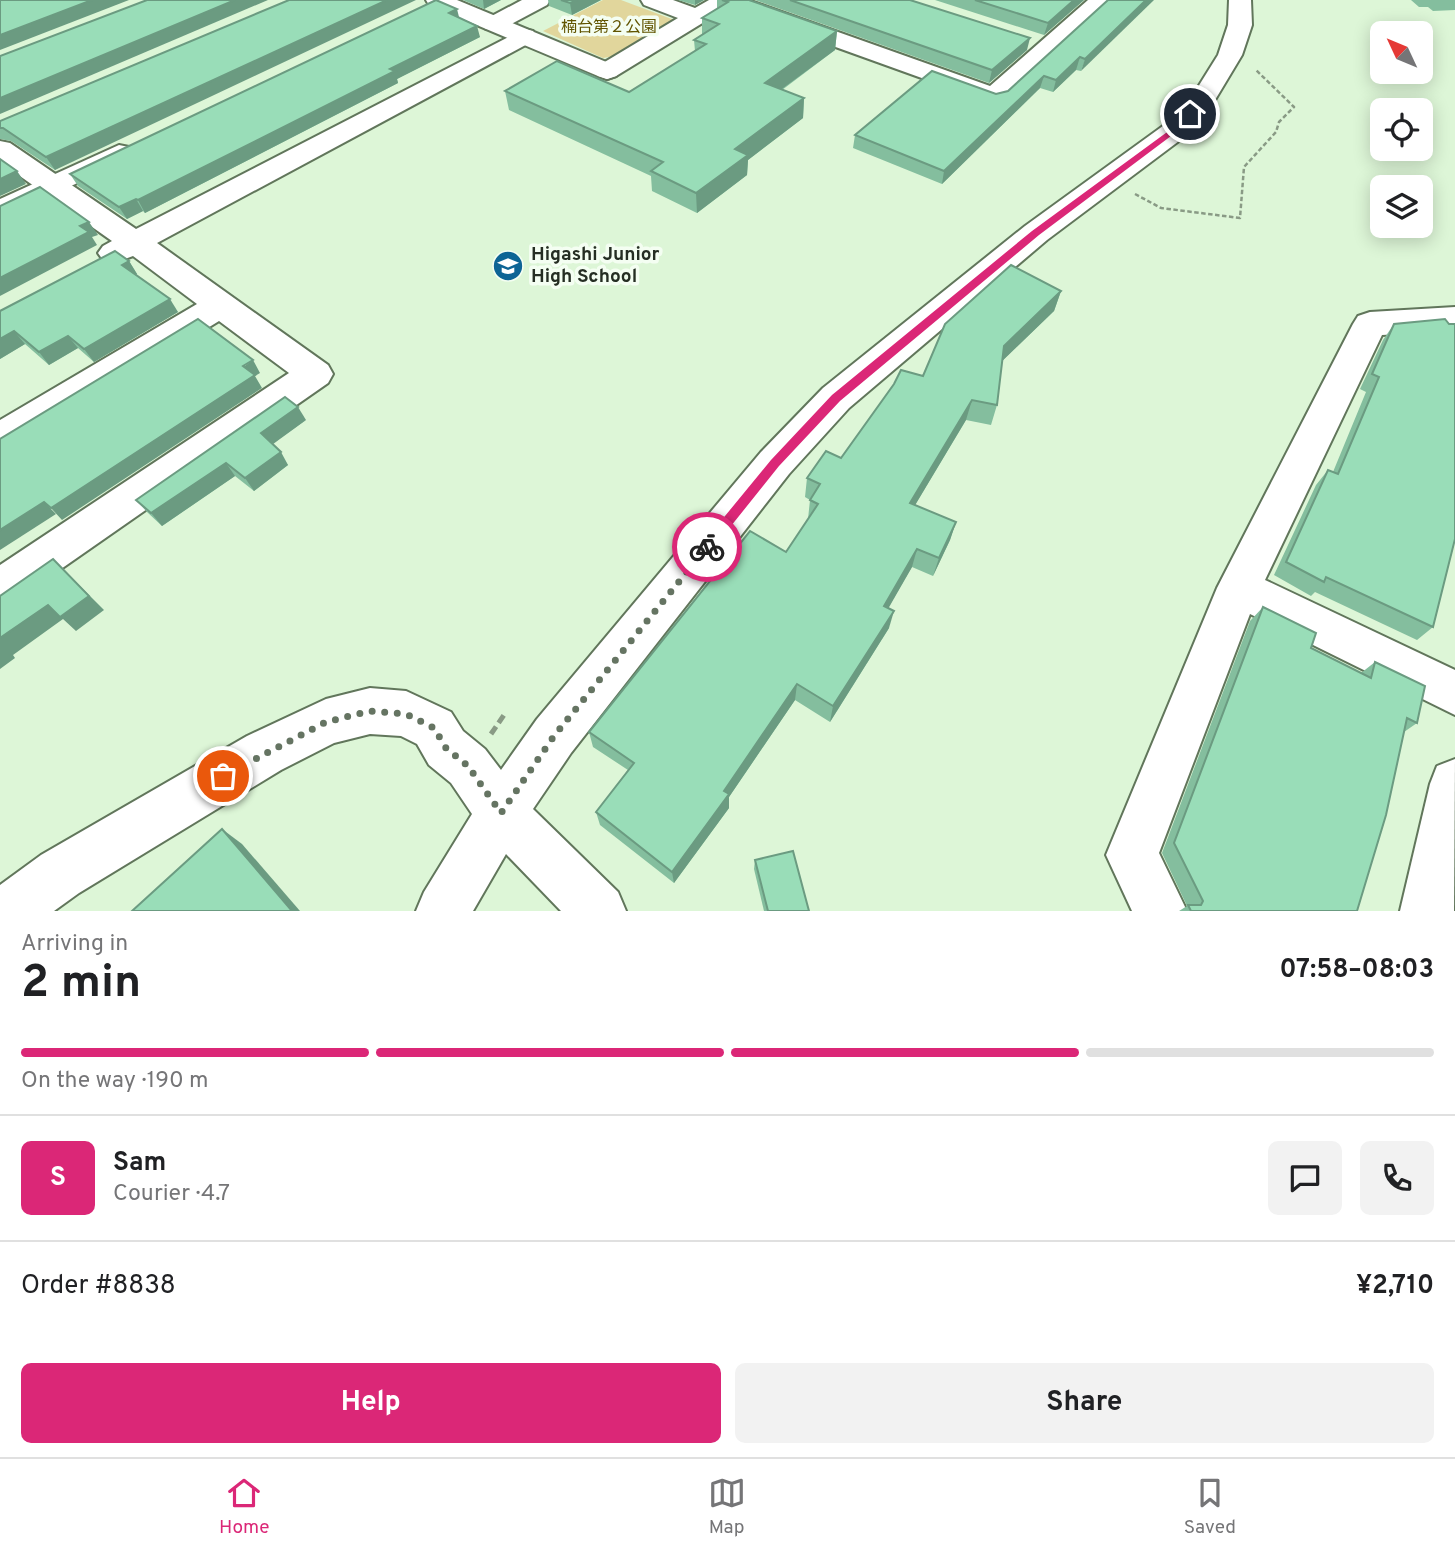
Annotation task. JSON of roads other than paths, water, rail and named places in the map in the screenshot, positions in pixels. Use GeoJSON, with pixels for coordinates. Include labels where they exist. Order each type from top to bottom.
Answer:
{"type":"FeatureCollection","features":[{"type":"Feature","properties":{"kind":"street"},"geometry":{"type":"LineString","coordinates":[[413,13],[438,0],[607,71],[726,0],[994,96],[1095,1]]}},
{"type":"Feature","properties":{"kind":"street"},"geometry":{"type":"LineString","coordinates":[[494,24],[539,0]]}},
{"type":"Feature","properties":{"kind":"street"},"geometry":{"type":"LineString","coordinates":[[652,0],[697,17]]}},
{"type":"Feature","properties":{"kind":"street"},"geometry":{"type":"LineString","coordinates":[[443,911],[501,813],[554,736],[775,463],[836,398],[902,341],[1035,233],[1177,129],[1203,99],[1230,55],[1240,25],[1240,0]]}},
{"type":"Feature","properties":{"kind":"street"},"geometry":{"type":"LineString","coordinates":[[86,268],[524,36]]}},
{"type":"Feature","properties":{"kind":"street"},"geometry":{"type":"LineString","coordinates":[[1024,39],[1049,47]]}},
{"type":"Feature","properties":{"kind":"street"},"geometry":{"type":"LineString","coordinates":[[0,210],[140,143]]}},
{"type":"Feature","properties":{"kind":"street"},"geometry":{"type":"LineString","coordinates":[[0,149],[53,184],[315,374],[0,588]]}},
{"type":"Feature","properties":{"kind":"street"},"geometry":{"type":"LineString","coordinates":[[0,438],[220,305]]}},
{"type":"Feature","properties":{"kind":"street"},"geometry":{"type":"LineString","coordinates":[[1160,911],[1132,855],[1239,588],[1370,324],[1455,319]]}},
{"type":"Feature","properties":{"kind":"street"},"geometry":{"type":"LineString","coordinates":[[1239,588],[1455,693]]}},
{"type":"Feature","properties":{"kind":"street"},"geometry":{"type":"LineString","coordinates":[[10,911],[60,874],[264,752],[326,722],[370,711],[406,714],[434,728],[446,748],[468,766],[501,813],[599,911]]}},
{"type":"Feature","properties":{"kind":"street"},"geometry":{"type":"LineString","coordinates":[[1427,911],[1455,783]]}},
{"type":"Feature","properties":{"kind":"place","name":"Higashi Junior High School"},"geometry":{"type":"Point","coordinates":[508,266]}},
{"type":"Feature","properties":{"kind":"park label","name":"楠台第２公園"},"geometry":{"type":"Point","coordinates":[609,28]}}]}
